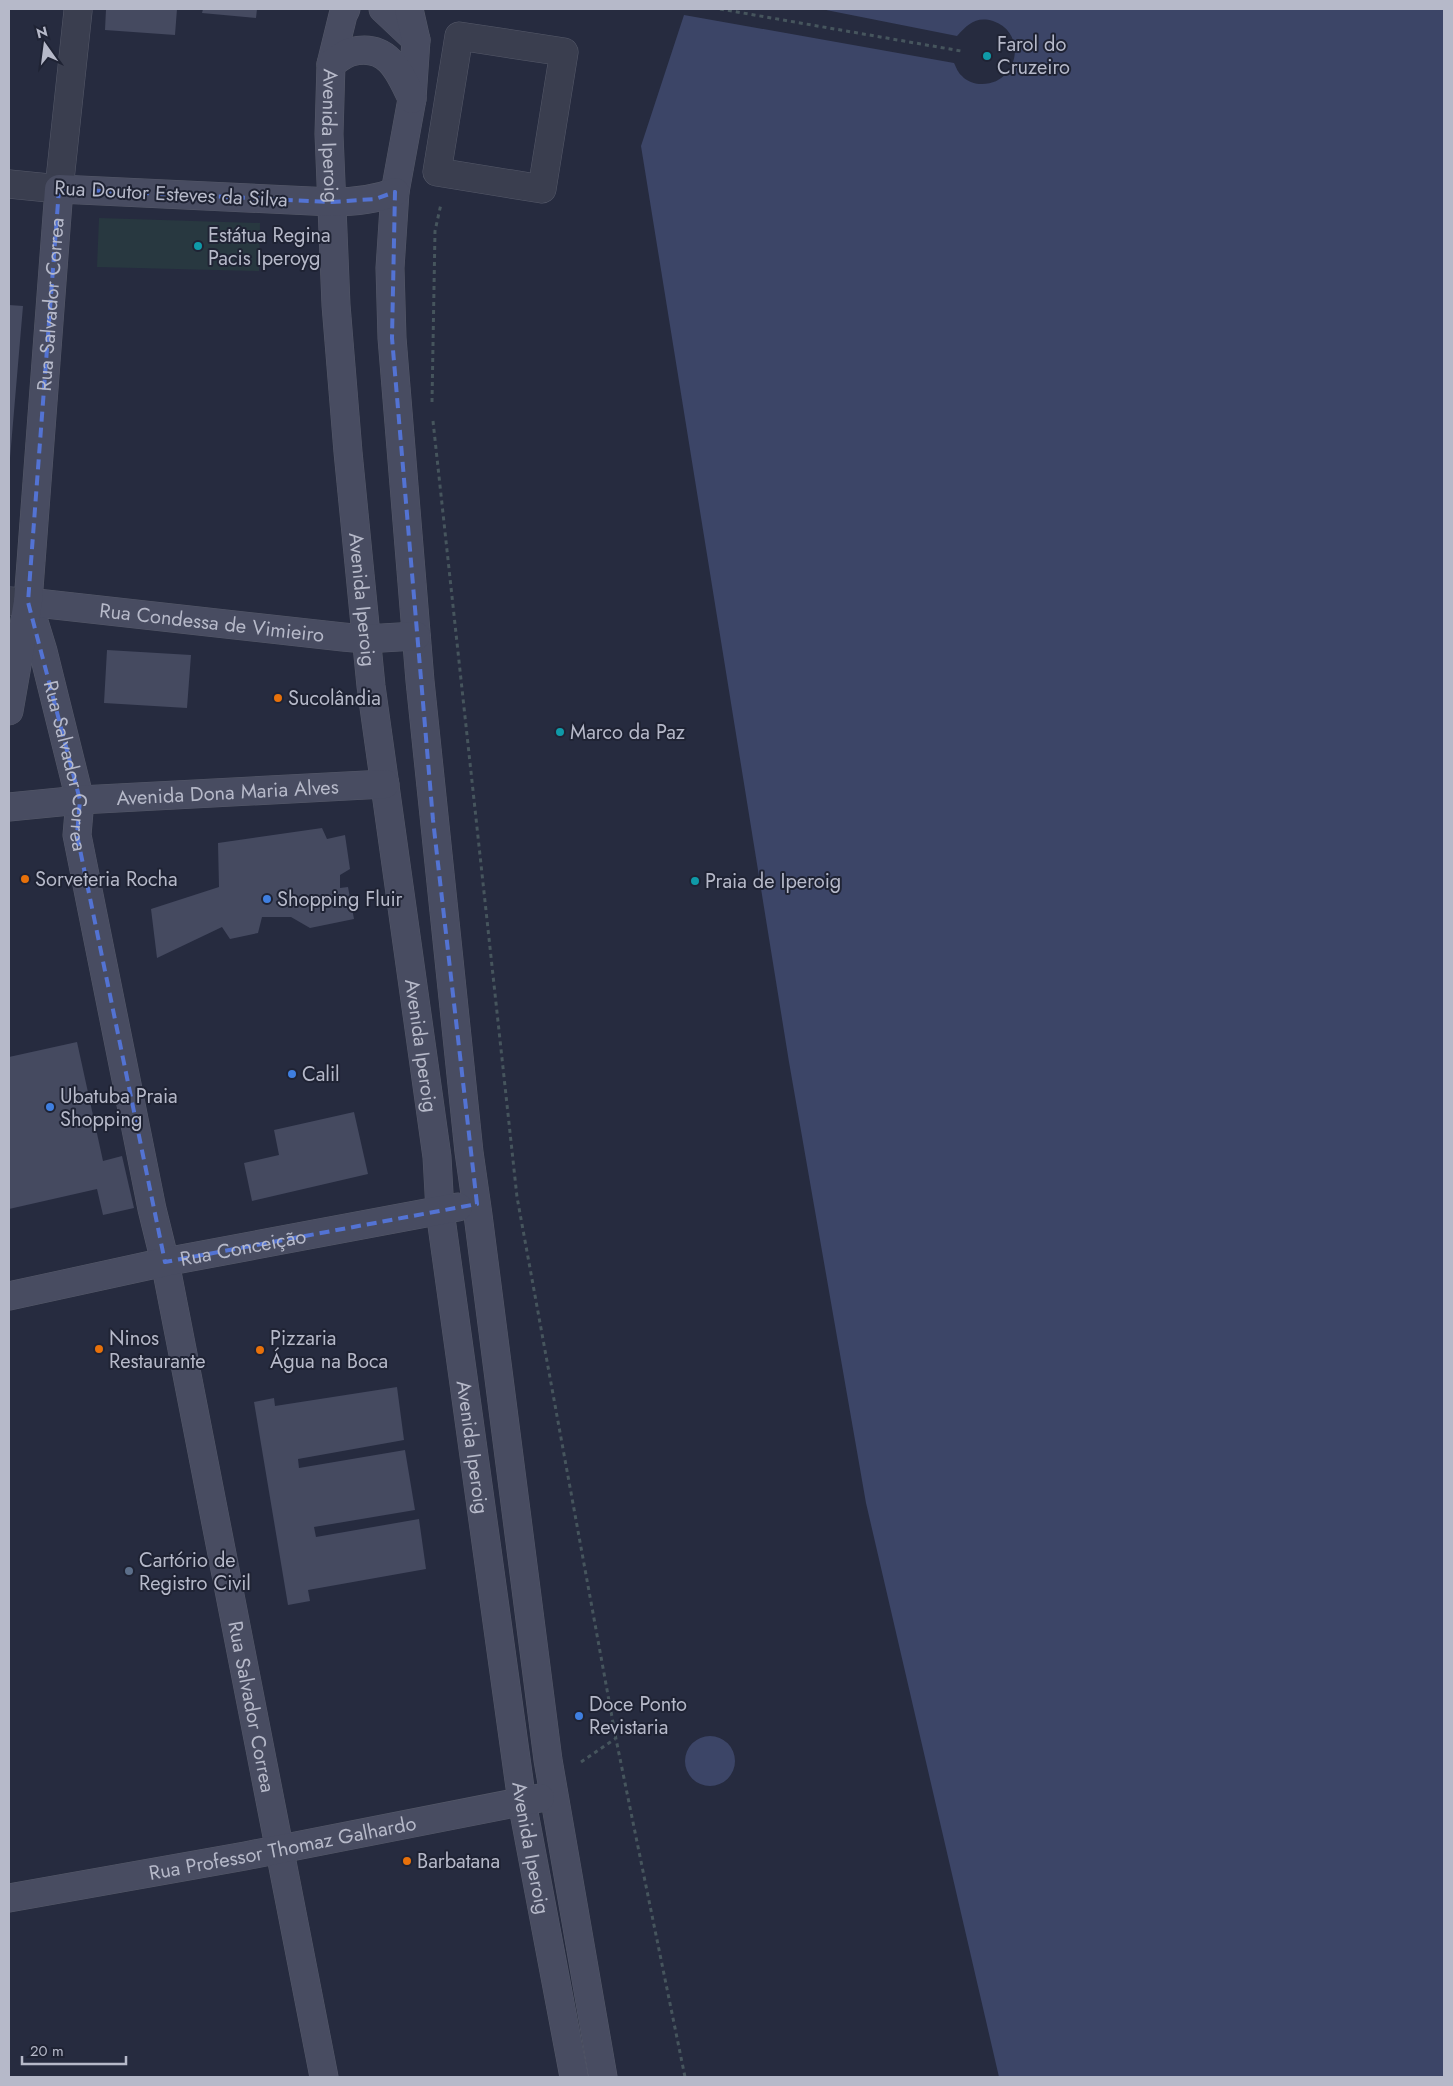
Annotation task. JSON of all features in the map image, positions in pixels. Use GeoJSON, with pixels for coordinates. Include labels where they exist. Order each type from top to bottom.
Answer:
{"type":"FeatureCollection","features":[{"type":"Feature","properties":{"kind":"main road","name":"Avenida Iperoig"},"geometry":{"type":"LineString","coordinates":[[346,9],[331,64],[329,134],[336,306],[365,639],[437,1157],[440,1211],[522,1802],[574,2077]]}},
{"type":"Feature","properties":{"kind":"main road"},"geometry":{"type":"LineString","coordinates":[[383,9],[416,40]]}},
{"type":"Feature","properties":{"kind":"main road","name":"Avenida Iperoig"},"geometry":{"type":"LineString","coordinates":[[409,9],[416,40],[412,99],[395,192],[390,268],[392,338],[416,636],[466,1132],[554,1795],[603,2077]]}},
{"type":"Feature","properties":{"kind":"main road"},"geometry":{"type":"LineString","coordinates":[[331,64],[350,52],[361,50],[378,53],[390,59],[401,75],[412,99]]}},
{"type":"Feature","properties":{"kind":"main road","name":"Rua Doutor Esteves da Silva"},"geometry":{"type":"LineString","coordinates":[[59,189],[332,202],[375,199],[395,192]]}},
{"type":"Feature","properties":{"kind":"main road","name":"Rua Salvador Correa"},"geometry":{"type":"LineString","coordinates":[[9,711],[18,601],[59,189]]}},
{"type":"Feature","properties":{"kind":"main road","name":"Rua Salvador Correa"},"geometry":{"type":"LineString","coordinates":[[18,601],[43,651],[80,800],[77,835],[152,1209],[165,1262],[281,1848],[324,2077]]}},
{"type":"Feature","properties":{"kind":"main road","name":"Rua Condessa de Vimieiro"},"geometry":{"type":"LineString","coordinates":[[18,601],[365,639],[416,636]]}},
{"type":"Feature","properties":{"kind":"main road","name":"Avenida Dona Maria Alves"},"geometry":{"type":"LineString","coordinates":[[9,807],[80,800],[385,784]]}},
{"type":"Feature","properties":{"kind":"main road","name":"Rua Conceição"},"geometry":{"type":"LineString","coordinates":[[9,1296],[165,1262],[477,1204]]}},
{"type":"Feature","properties":{"kind":"main road","name":"Rua Professor Thomaz Galhardo"},"geometry":{"type":"LineString","coordinates":[[9,1898],[554,1795]]}},
{"type":"Feature","properties":{"kind":"street","name":"Rua Salvador Correa"},"geometry":{"type":"LineString","coordinates":[[59,189],[78,10]]}},
{"type":"Feature","properties":{"kind":"street"},"geometry":{"type":"LineString","coordinates":[[459,36],[564,52],[542,188],[463,176],[437,172],[459,36]]}},
{"type":"Feature","properties":{"kind":"street","name":"Rua Doutor Esteves da Silva"},"geometry":{"type":"LineString","coordinates":[[9,184],[59,189]]}},
{"type":"Feature","properties":{"kind":"path"},"geometry":{"type":"LineString","coordinates":[[720,9],[961,51]]}},
{"type":"Feature","properties":{"kind":"path"},"geometry":{"type":"LineString","coordinates":[[432,405],[435,231],[441,202],[450,188],[463,176]]}},
{"type":"Feature","properties":{"kind":"path"},"geometry":{"type":"LineString","coordinates":[[433,415],[517,1197],[616,1739],[685,2077]]}},
{"type":"Feature","properties":{"kind":"highlighted area"},"geometry":{"type":"Polygon","coordinates":[[[59,189],[332,202],[375,199],[395,192],[392,338],[433,820],[477,1204],[165,1262],[77,835],[80,800],[28,602],[59,189]]]}},
{"type":"Feature","properties":{"kind":"shaded area"},"geometry":{"type":"Polygon","coordinates":[[[99,218],[260,223],[259,271],[97,267],[99,218]]]}},
{"type":"Feature","properties":{"kind":"water"},"geometry":{"type":"Polygon","coordinates":[[[821,9],[1444,9],[1444,2077],[999,2077],[866,1503],[789,1062],[641,146],[684,15],[954,63],[958,72],[963,77],[977,84],[992,83],[1003,77],[1010,69],[1014,58],[1015,47],[1011,36],[1004,27],[993,21],[977,20],[957,36],[821,9]]]}},
{"type":"Feature","properties":{"kind":"water"},"geometry":{"type":"Polygon","coordinates":[[[705,1736],[715,1736],[728,1743],[735,1756],[735,1766],[728,1779],[715,1786],[705,1786],[696,1782],[689,1775],[685,1766],[685,1756],[689,1747],[696,1740],[705,1736]]]}},
{"type":"Feature","properties":{"kind":"building"},"geometry":{"type":"Polygon","coordinates":[[[106,9],[177,9],[175,35],[105,30],[106,9]]]}},
{"type":"Feature","properties":{"kind":"building"},"geometry":{"type":"Polygon","coordinates":[[[203,9],[257,9],[256,18],[202,13],[203,9]]]}},
{"type":"Feature","properties":{"kind":"building"},"geometry":{"type":"Polygon","coordinates":[[[9,305],[23,306],[10,458],[9,458],[9,305]]]}},
{"type":"Feature","properties":{"kind":"building"},"geometry":{"type":"Polygon","coordinates":[[[107,650],[191,655],[187,708],[104,703],[107,650]]]}},
{"type":"Feature","properties":{"kind":"building","name":"Shopping Fluir"},"geometry":{"type":"Polygon","coordinates":[[[322,828],[327,839],[345,835],[350,869],[340,875],[340,888],[348,887],[354,919],[310,928],[291,917],[262,917],[258,933],[230,939],[222,927],[157,958],[151,909],[219,887],[218,843],[322,828]]]}},
{"type":"Feature","properties":{"kind":"building","name":"Ubatuba Praia Shopping"},"geometry":{"type":"Polygon","coordinates":[[[77,1042],[103,1161],[122,1156],[134,1208],[103,1215],[97,1189],[9,1209],[9,1057],[77,1042]]]}},
{"type":"Feature","properties":{"kind":"building"},"geometry":{"type":"Polygon","coordinates":[[[354,1112],[368,1174],[252,1201],[244,1163],[279,1155],[274,1130],[354,1112]]]}},
{"type":"Feature","properties":{"kind":"building"},"geometry":{"type":"Polygon","coordinates":[[[397,1387],[404,1440],[298,1459],[299,1468],[405,1450],[415,1510],[314,1527],[316,1537],[419,1519],[426,1569],[308,1590],[310,1601],[288,1605],[254,1402],[274,1398],[275,1406],[397,1387]]]}},
{"type":"Feature","properties":{"kind":"place","name":"Farol do Cruzeiro"},"geometry":{"type":"Point","coordinates":[987,56]}},
{"type":"Feature","properties":{"kind":"place","name":"Estátua Regina Pacis Iperoyg"},"geometry":{"type":"Point","coordinates":[198,246]}},
{"type":"Feature","properties":{"kind":"place","name":"Sucolândia"},"geometry":{"type":"Point","coordinates":[278,698]}},
{"type":"Feature","properties":{"kind":"place","name":"Marco da Paz"},"geometry":{"type":"Point","coordinates":[560,732]}},
{"type":"Feature","properties":{"kind":"place","name":"Sorveteria Rocha"},"geometry":{"type":"Point","coordinates":[25,879]}},
{"type":"Feature","properties":{"kind":"place","name":"Praia de Iperoig"},"geometry":{"type":"Point","coordinates":[695,881]}},
{"type":"Feature","properties":{"kind":"place","name":"Shopping Fluir"},"geometry":{"type":"Point","coordinates":[267,899]}},
{"type":"Feature","properties":{"kind":"place","name":"Calil"},"geometry":{"type":"Point","coordinates":[292,1074]}},
{"type":"Feature","properties":{"kind":"place","name":"Ubatuba Praia Shopping"},"geometry":{"type":"Point","coordinates":[50,1107]}},
{"type":"Feature","properties":{"kind":"place","name":"Ninos Restaurante"},"geometry":{"type":"Point","coordinates":[99,1349]}},
{"type":"Feature","properties":{"kind":"place","name":"Pizzaria Água na Boca"},"geometry":{"type":"Point","coordinates":[260,1350]}},
{"type":"Feature","properties":{"kind":"place","name":"Cartório de Registro Civil"},"geometry":{"type":"Point","coordinates":[129,1571]}},
{"type":"Feature","properties":{"kind":"place","name":"Doce Ponto Revistaria"},"geometry":{"type":"Point","coordinates":[579,1716]}},
{"type":"Feature","properties":{"kind":"place","name":"Barbatana"},"geometry":{"type":"Point","coordinates":[407,1861]}}]}
